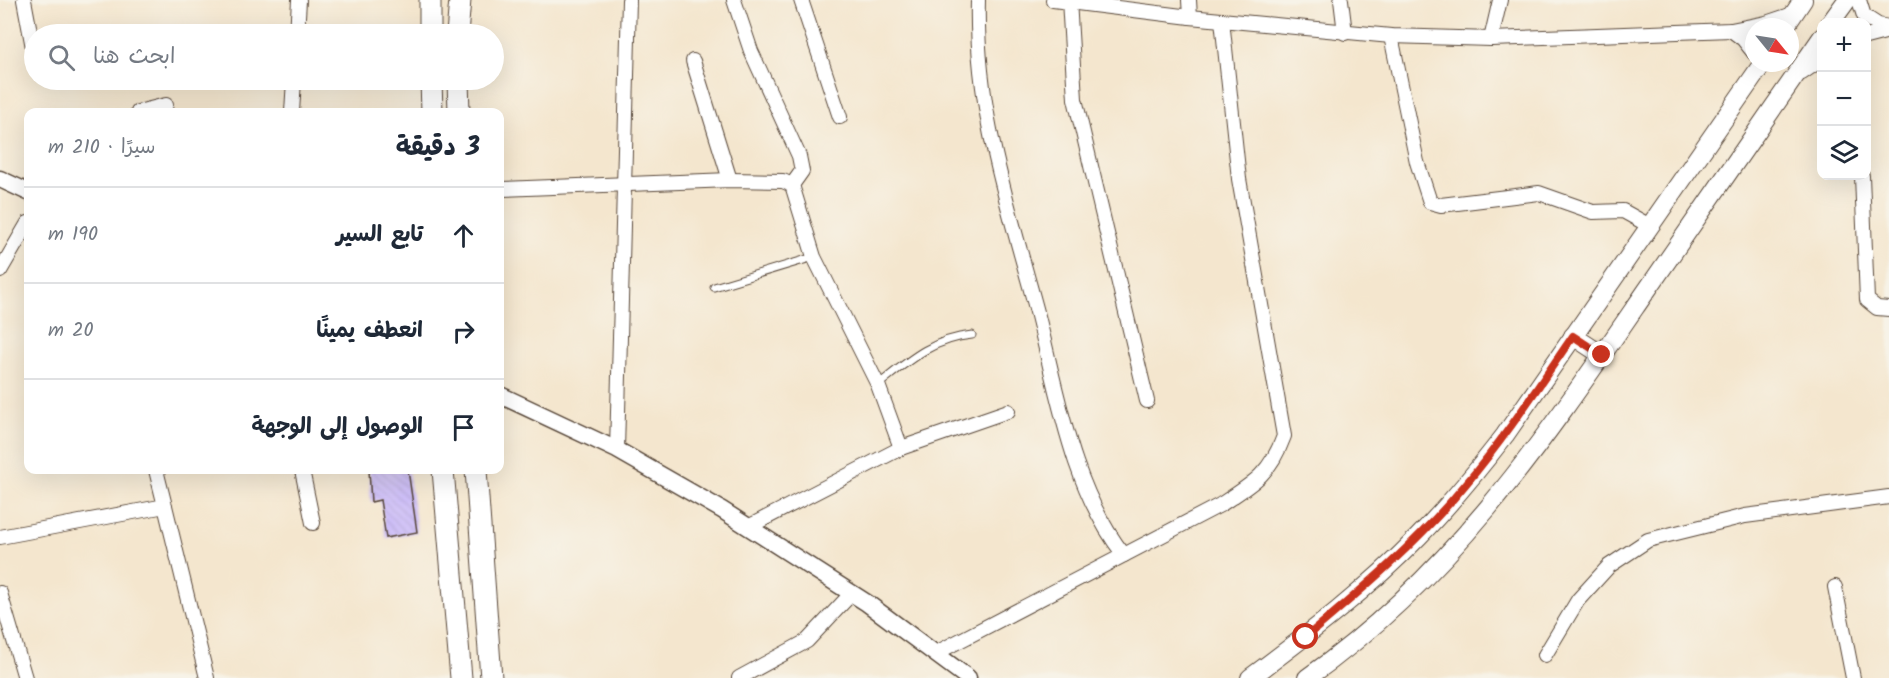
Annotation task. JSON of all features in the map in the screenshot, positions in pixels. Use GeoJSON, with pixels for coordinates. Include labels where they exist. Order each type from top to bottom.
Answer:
{"type":"FeatureCollection","features":[{"type":"Feature","properties":{"kind":"main road"},"geometry":{"type":"LineString","coordinates":[[430,0],[430,24]]}},
{"type":"Feature","properties":{"kind":"main road"},"geometry":{"type":"LineString","coordinates":[[459,24],[460,0]]}},
{"type":"Feature","properties":{"kind":"main road"},"geometry":{"type":"LineString","coordinates":[[1834,18],[1847,0]]}},
{"type":"Feature","properties":{"kind":"main road"},"geometry":{"type":"LineString","coordinates":[[1307,678],[1393,610],[1448,556],[1493,504],[1602,355],[1817,43]]}},
{"type":"Feature","properties":{"kind":"main road"},"geometry":{"type":"LineString","coordinates":[[1250,678],[1361,591],[1419,537],[1465,486],[1505,435],[1650,226],[1751,72]]}},
{"type":"Feature","properties":{"kind":"main road"},"geometry":{"type":"LineString","coordinates":[[431,90],[432,108]]}},
{"type":"Feature","properties":{"kind":"main road"},"geometry":{"type":"LineString","coordinates":[[458,90],[459,108]]}},
{"type":"Feature","properties":{"kind":"main road"},"geometry":{"type":"LineString","coordinates":[[1573,336],[1602,355]]}},
{"type":"Feature","properties":{"kind":"main road"},"geometry":{"type":"LineString","coordinates":[[444,474],[461,678]]}},
{"type":"Feature","properties":{"kind":"main road"},"geometry":{"type":"LineString","coordinates":[[476,474],[491,678]]}},
{"type":"Feature","properties":{"kind":"street"},"geometry":{"type":"LineString","coordinates":[[24,0],[29,24]]}},
{"type":"Feature","properties":{"kind":"street"},"geometry":{"type":"LineString","coordinates":[[298,24],[299,0]]}},
{"type":"Feature","properties":{"kind":"street"},"geometry":{"type":"LineString","coordinates":[[617,450],[629,0]]}},
{"type":"Feature","properties":{"kind":"street"},"geometry":{"type":"LineString","coordinates":[[734,0],[751,51],[799,156],[802,171],[792,185]]}},
{"type":"Feature","properties":{"kind":"street"},"geometry":{"type":"LineString","coordinates":[[801,0],[840,117]]}},
{"type":"Feature","properties":{"kind":"street"},"geometry":{"type":"LineString","coordinates":[[978,0],[976,44],[985,115],[1076,464],[1108,534],[1124,555]]}},
{"type":"Feature","properties":{"kind":"street"},"geometry":{"type":"LineString","coordinates":[[1189,0],[1190,17]]}},
{"type":"Feature","properties":{"kind":"street"},"geometry":{"type":"LineString","coordinates":[[1341,0],[1345,33]]}},
{"type":"Feature","properties":{"kind":"street"},"geometry":{"type":"LineString","coordinates":[[1491,39],[1500,0]]}},
{"type":"Feature","properties":{"kind":"street"},"geometry":{"type":"LineString","coordinates":[[1859,0],[1864,16],[1889,29]]}},
{"type":"Feature","properties":{"kind":"street"},"geometry":{"type":"LineString","coordinates":[[1147,401],[1075,99],[1063,1],[1345,33],[1491,39],[1731,30],[1766,23],[1793,14]]}},
{"type":"Feature","properties":{"kind":"street"},"geometry":{"type":"LineString","coordinates":[[936,653],[1221,505],[1259,480],[1275,460],[1284,436],[1239,179],[1222,20]]}},
{"type":"Feature","properties":{"kind":"street"},"geometry":{"type":"LineString","coordinates":[[1871,35],[1889,29]]}},
{"type":"Feature","properties":{"kind":"street"},"geometry":{"type":"LineString","coordinates":[[1731,30],[1745,42]]}},
{"type":"Feature","properties":{"kind":"street"},"geometry":{"type":"LineString","coordinates":[[1391,36],[1417,162],[1430,202],[1441,205],[1539,194],[1593,212],[1623,211],[1650,226]]}},
{"type":"Feature","properties":{"kind":"street"},"geometry":{"type":"LineString","coordinates":[[693,62],[730,180]]}},
{"type":"Feature","properties":{"kind":"street"},"geometry":{"type":"LineString","coordinates":[[1789,84],[1817,62]]}},
{"type":"Feature","properties":{"kind":"street"},"geometry":{"type":"LineString","coordinates":[[292,108],[293,90]]}},
{"type":"Feature","properties":{"kind":"street"},"geometry":{"type":"LineString","coordinates":[[154,108],[166,105]]}},
{"type":"Feature","properties":{"kind":"street"},"geometry":{"type":"LineString","coordinates":[[0,179],[24,190]]}},
{"type":"Feature","properties":{"kind":"street"},"geometry":{"type":"LineString","coordinates":[[504,189],[730,180],[783,182],[792,185]]}},
{"type":"Feature","properties":{"kind":"street"},"geometry":{"type":"LineString","coordinates":[[1862,180],[1867,300],[1877,308],[1889,309]]}},
{"type":"Feature","properties":{"kind":"street"},"geometry":{"type":"LineString","coordinates":[[792,185],[814,257],[878,385],[901,448]]}},
{"type":"Feature","properties":{"kind":"street"},"geometry":{"type":"LineString","coordinates":[[0,271],[24,230]]}},
{"type":"Feature","properties":{"kind":"street"},"geometry":{"type":"LineString","coordinates":[[504,397],[617,450],[748,527],[852,593],[968,678]]}},
{"type":"Feature","properties":{"kind":"street"},"geometry":{"type":"LineString","coordinates":[[748,527],[901,448],[1008,411]]}},
{"type":"Feature","properties":{"kind":"street"},"geometry":{"type":"LineString","coordinates":[[157,474],[207,678]]}},
{"type":"Feature","properties":{"kind":"street"},"geometry":{"type":"LineString","coordinates":[[303,474],[313,523]]}},
{"type":"Feature","properties":{"kind":"street"},"geometry":{"type":"LineString","coordinates":[[1545,655],[1578,600],[1609,566],[1648,540],[1744,516],[1889,497]]}},
{"type":"Feature","properties":{"kind":"street"},"geometry":{"type":"LineString","coordinates":[[0,537],[165,506]]}},
{"type":"Feature","properties":{"kind":"street"},"geometry":{"type":"LineString","coordinates":[[1835,587],[1853,678]]}},
{"type":"Feature","properties":{"kind":"street"},"geometry":{"type":"LineString","coordinates":[[0,593],[25,678]]}},
{"type":"Feature","properties":{"kind":"street"},"geometry":{"type":"LineString","coordinates":[[739,678],[807,641],[852,593]]}},
{"type":"Feature","properties":{"kind":"lane"},"geometry":{"type":"LineString","coordinates":[[714,287],[814,257]]}},
{"type":"Feature","properties":{"kind":"lane"},"geometry":{"type":"LineString","coordinates":[[878,385],[915,355],[950,337],[972,335]]}},
{"type":"Feature","properties":{"kind":"building"},"geometry":{"type":"Polygon","coordinates":[[[369,474],[409,474],[417,532],[386,538],[380,500],[371,502],[369,474]]]}},
{"type":"Feature","properties":{"kind":"route"},"geometry":{"type":"LineString","coordinates":[[1306,637],[1370,584],[1419,537],[1465,486],[1505,435],[1573,336],[1602,355]]}}]}
